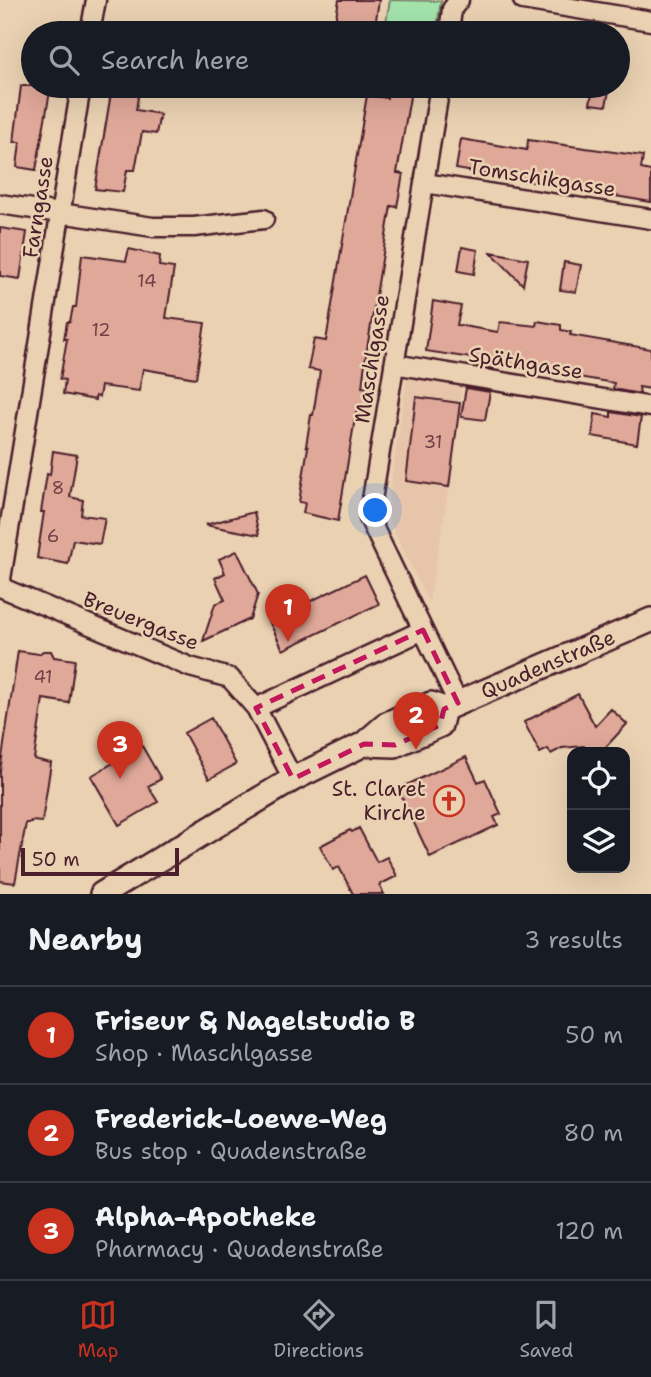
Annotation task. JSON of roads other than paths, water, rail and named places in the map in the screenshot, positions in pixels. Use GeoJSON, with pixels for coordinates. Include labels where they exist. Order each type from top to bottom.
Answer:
{"type":"FeatureCollection","features":[{"type":"Feature","properties":{"kind":"street"},"geometry":{"type":"LineString","coordinates":[[92,21],[96,0]]}},
{"type":"Feature","properties":{"kind":"street"},"geometry":{"type":"LineString","coordinates":[[450,21],[452,9],[459,0]]}},
{"type":"Feature","properties":{"kind":"street"},"geometry":{"type":"LineString","coordinates":[[523,0],[651,21]]}},
{"type":"Feature","properties":{"kind":"street","name":"Farngasse"},"geometry":{"type":"LineString","coordinates":[[0,586],[79,98]]}},
{"type":"Feature","properties":{"kind":"street","name":"Maschlgasse"},"geometry":{"type":"LineString","coordinates":[[438,98],[369,518],[423,630],[451,706]]}},
{"type":"Feature","properties":{"kind":"street","name":"Tomschikgasse"},"geometry":{"type":"LineString","coordinates":[[425,183],[651,219]]}},
{"type":"Feature","properties":{"kind":"street"},"geometry":{"type":"LineString","coordinates":[[0,204],[153,227],[194,227],[264,219]]}},
{"type":"Feature","properties":{"kind":"street","name":"Späthgasse"},"geometry":{"type":"LineString","coordinates":[[394,364],[651,407]]}},
{"type":"Feature","properties":{"kind":"street","name":"Breuergasse"},"geometry":{"type":"LineString","coordinates":[[0,586],[190,667],[230,678],[256,708]]}},
{"type":"Feature","properties":{"kind":"street","name":"Quadenstraße"},"geometry":{"type":"LineString","coordinates":[[102,894],[127,888],[293,779],[364,744],[387,723],[431,704],[451,706],[651,620]]}},
{"type":"Feature","properties":{"kind":"street"},"geometry":{"type":"LineString","coordinates":[[293,779],[256,708],[423,630]]}},
{"type":"Feature","properties":{"kind":"place","name":"Friseur & Nagelstudio B"},"geometry":{"type":"Point","coordinates":[288,642]}},
{"type":"Feature","properties":{"kind":"place","name":"Frederick-Loewe-Weg"},"geometry":{"type":"Point","coordinates":[416,750]}},
{"type":"Feature","properties":{"kind":"place","name":"Alpha-Apotheke"},"geometry":{"type":"Point","coordinates":[120,779]}},
{"type":"Feature","properties":{"kind":"place","name":"St. Claret Kirche"},"geometry":{"type":"Point","coordinates":[449,801]}}]}
